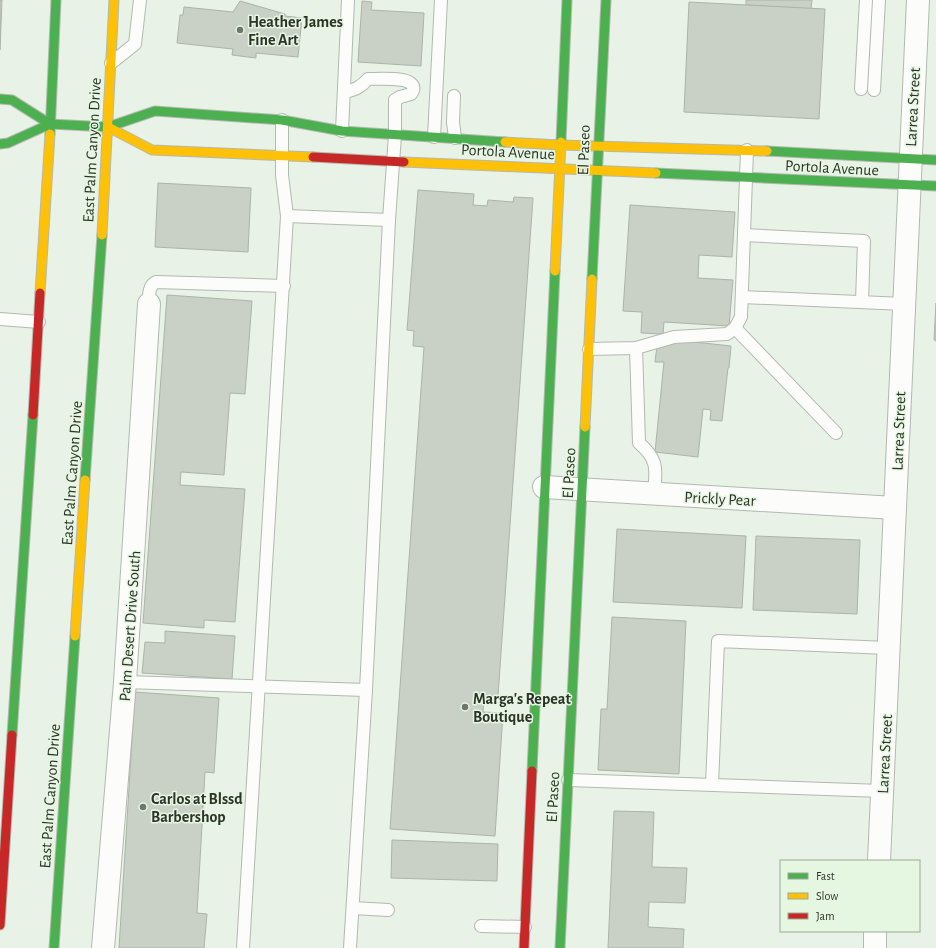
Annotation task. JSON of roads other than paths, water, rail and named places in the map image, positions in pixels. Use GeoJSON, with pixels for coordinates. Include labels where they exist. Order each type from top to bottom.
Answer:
{"type":"FeatureCollection","features":[{"type":"Feature","properties":{"kind":"street"},"geometry":{"type":"LineString","coordinates":[[0,925],[50,124],[56,0]]}},
{"type":"Feature","properties":{"kind":"street","name":"East Palm Canyon Drive"},"geometry":{"type":"LineString","coordinates":[[54,948],[108,127],[114,0]]}},
{"type":"Feature","properties":{"kind":"street","name":"El Paseo"},"geometry":{"type":"LineString","coordinates":[[524,948],[556,222],[563,169],[556,158],[560,145],[566,0]]}},
{"type":"Feature","properties":{"kind":"street","name":"El Paseo"},"geometry":{"type":"LineString","coordinates":[[560,948],[598,171],[602,160],[599,145],[606,0]]}},
{"type":"Feature","properties":{"kind":"street","name":"Larrea Street"},"geometry":{"type":"LineString","coordinates":[[879,860],[918,0]]}},
{"type":"Feature","properties":{"kind":"street"},"geometry":{"type":"LineString","coordinates":[[556,158],[578,153],[587,145],[593,135],[596,119],[596,105],[602,79]]}},
{"type":"Feature","properties":{"kind":"street","name":"Portola Avenue"},"geometry":{"type":"LineString","coordinates":[[0,99],[12,100],[50,124]]}},
{"type":"Feature","properties":{"kind":"street","name":"Portola Avenue"},"geometry":{"type":"LineString","coordinates":[[0,144],[8,143],[50,124],[108,127],[155,111],[282,120],[342,131],[395,135],[433,142],[455,138],[560,145],[741,150],[936,160]]}},
{"type":"Feature","properties":{"kind":"street","name":"Portola Avenue"},"geometry":{"type":"LineString","coordinates":[[108,127],[152,150],[936,186]]}},
{"type":"Feature","properties":{"kind":"street"},"geometry":{"type":"LineString","coordinates":[[724,157],[741,150]]}},
{"type":"Feature","properties":{"kind":"street"},"geometry":{"type":"LineString","coordinates":[[398,161],[412,152]]}},
{"type":"Feature","properties":{"kind":"street"},"geometry":{"type":"LineString","coordinates":[[428,163],[442,155]]}},
{"type":"Feature","properties":{"kind":"street"},"geometry":{"type":"LineString","coordinates":[[563,169],[583,160],[602,160]]}},
{"type":"Feature","properties":{"kind":"street","name":"Palm Desert Drive South"},"geometry":{"type":"LineString","coordinates":[[103,948],[125,682],[149,304]]}},
{"type":"Feature","properties":{"kind":"street","name":"Prickly Pear"},"geometry":{"type":"LineString","coordinates":[[544,488],[895,508]]}},
{"type":"Feature","properties":{"kind":"street"},"geometry":{"type":"LineString","coordinates":[[874,948],[875,932]]}},
{"type":"Feature","properties":{"kind":"lane"},"geometry":{"type":"LineString","coordinates":[[111,63],[135,44],[140,0]]}},
{"type":"Feature","properties":{"kind":"lane"},"geometry":{"type":"LineString","coordinates":[[342,131],[348,0]]}},
{"type":"Feature","properties":{"kind":"lane"},"geometry":{"type":"LineString","coordinates":[[433,142],[441,0]]}},
{"type":"Feature","properties":{"kind":"lane"},"geometry":{"type":"LineString","coordinates":[[861,89],[866,0]]}},
{"type":"Feature","properties":{"kind":"lane"},"geometry":{"type":"LineString","coordinates":[[874,90],[879,0]]}},
{"type":"Feature","properties":{"kind":"lane"},"geometry":{"type":"LineString","coordinates":[[344,92],[354,90],[368,79],[399,79],[410,81],[414,90],[411,94],[395,100],[395,135],[398,161],[389,220],[366,690],[350,948]]}},
{"type":"Feature","properties":{"kind":"lane"},"geometry":{"type":"LineString","coordinates":[[454,96],[453,122],[455,138]]}},
{"type":"Feature","properties":{"kind":"lane"},"geometry":{"type":"LineString","coordinates":[[243,948],[284,286],[287,216],[282,175],[282,120]]}},
{"type":"Feature","properties":{"kind":"lane"},"geometry":{"type":"LineString","coordinates":[[589,350],[636,348],[674,337],[727,334],[735,328],[741,317],[742,297],[746,178],[741,150]]}},
{"type":"Feature","properties":{"kind":"lane"},"geometry":{"type":"LineString","coordinates":[[287,216],[389,220]]}},
{"type":"Feature","properties":{"kind":"lane"},"geometry":{"type":"LineString","coordinates":[[744,235],[864,242],[862,302]]}},
{"type":"Feature","properties":{"kind":"lane"},"geometry":{"type":"LineString","coordinates":[[149,304],[150,288],[153,283],[156,282],[284,286]]}},
{"type":"Feature","properties":{"kind":"lane"},"geometry":{"type":"LineString","coordinates":[[742,297],[904,304]]}},
{"type":"Feature","properties":{"kind":"lane"},"geometry":{"type":"LineString","coordinates":[[0,319],[38,322]]}},
{"type":"Feature","properties":{"kind":"lane"},"geometry":{"type":"LineString","coordinates":[[735,328],[836,434]]}},
{"type":"Feature","properties":{"kind":"lane"},"geometry":{"type":"LineString","coordinates":[[636,348],[639,443],[648,451],[654,462],[656,470],[654,494]]}},
{"type":"Feature","properties":{"kind":"lane"},"geometry":{"type":"LineString","coordinates":[[712,785],[718,641],[888,648]]}},
{"type":"Feature","properties":{"kind":"lane"},"geometry":{"type":"LineString","coordinates":[[125,682],[260,685],[366,690]]}},
{"type":"Feature","properties":{"kind":"lane"},"geometry":{"type":"LineString","coordinates":[[568,780],[882,791]]}},
{"type":"Feature","properties":{"kind":"lane"},"geometry":{"type":"LineString","coordinates":[[353,908],[388,910]]}},
{"type":"Feature","properties":{"kind":"lane"},"geometry":{"type":"LineString","coordinates":[[481,926],[525,927]]}},
{"type":"Feature","properties":{"kind":"place","name":"Heather James Fine Art"},"geometry":{"type":"Point","coordinates":[240,30]}},
{"type":"Feature","properties":{"kind":"place","name":"Marga's Repeat Boutique"},"geometry":{"type":"Point","coordinates":[465,707]}},
{"type":"Feature","properties":{"kind":"place","name":"Carlos at Blssd Barbershop"},"geometry":{"type":"Point","coordinates":[143,807]}}]}
